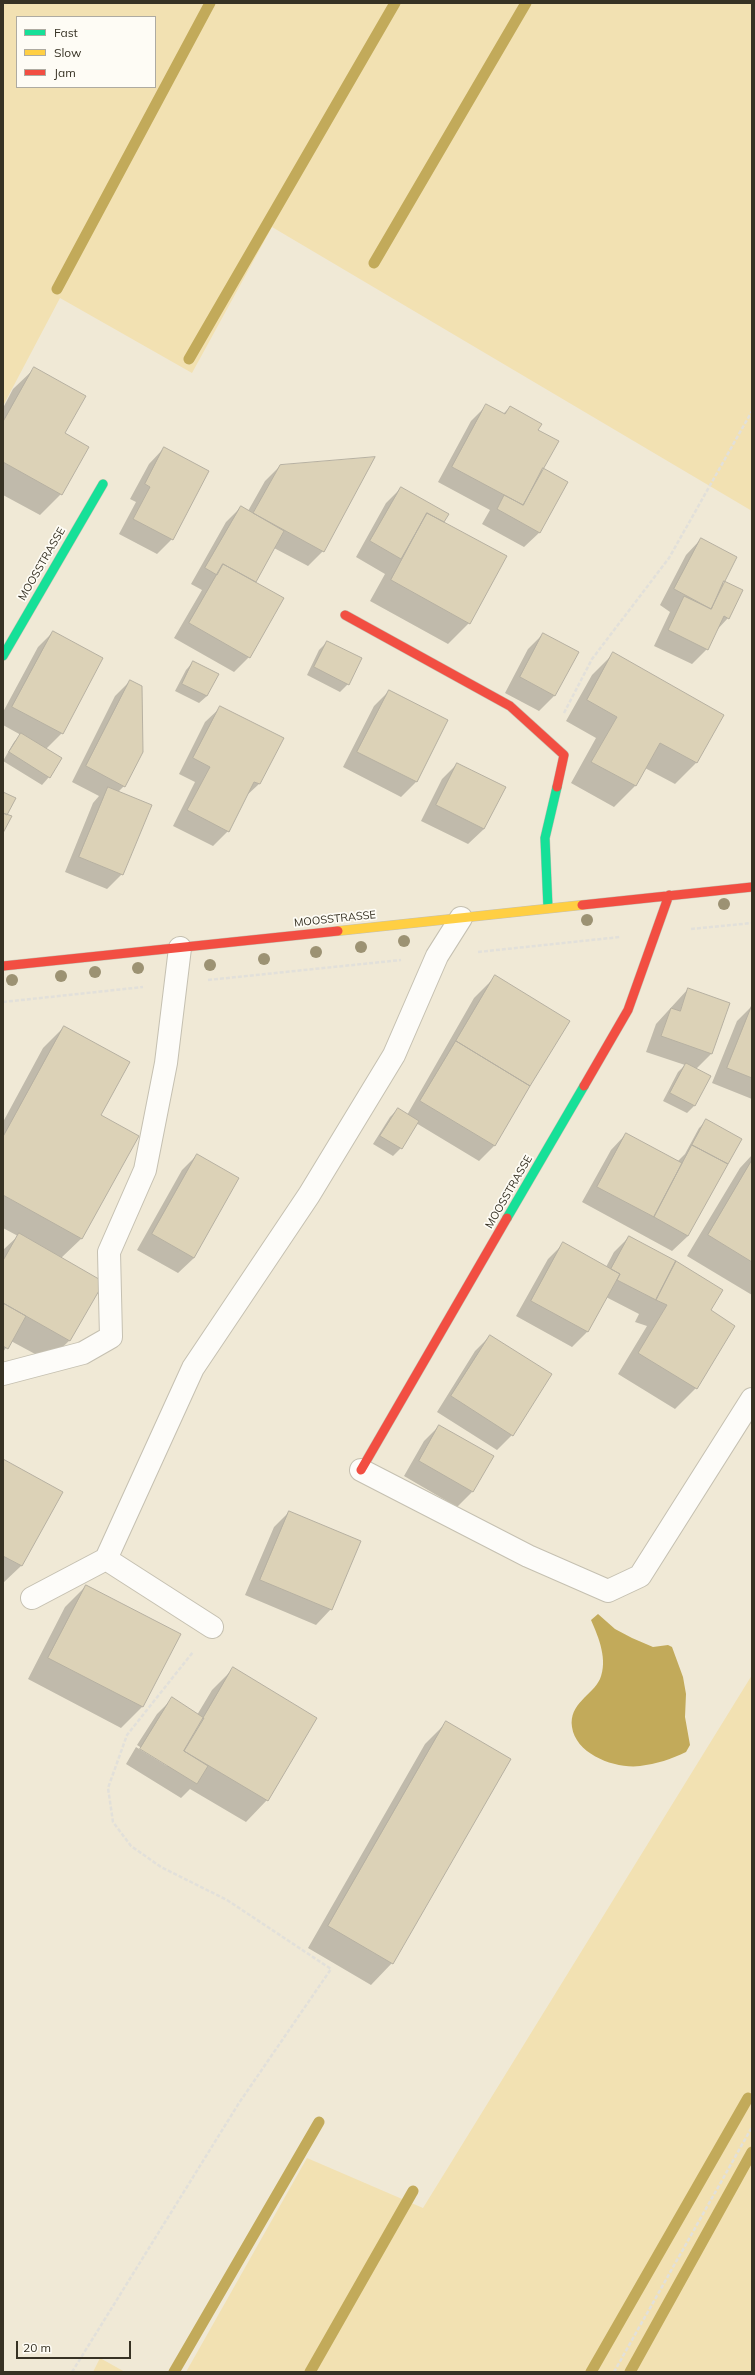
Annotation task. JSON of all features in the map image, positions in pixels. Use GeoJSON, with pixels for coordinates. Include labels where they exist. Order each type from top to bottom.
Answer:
{"type":"FeatureCollection","features":[{"type":"Feature","properties":{"kind":"street","name":"MOOSSTRASSE"},"geometry":{"type":"LineString","coordinates":[[3,656],[103,484]]}},
{"type":"Feature","properties":{"kind":"street"},"geometry":{"type":"LineString","coordinates":[[345,615],[510,706],[564,755],[544,838],[548,908]]}},
{"type":"Feature","properties":{"kind":"street","name":"MOOSSTRASSE"},"geometry":{"type":"LineString","coordinates":[[3,966],[752,886]]}},
{"type":"Feature","properties":{"kind":"street","name":"MOOSSTRASSE"},"geometry":{"type":"LineString","coordinates":[[361,1470],[628,1010],[670,895]]}},
{"type":"Feature","properties":{"kind":"lane"},"geometry":{"type":"LineString","coordinates":[[32,1598],[106,1559],[193,1368],[309,1195],[394,1055],[437,956],[461,918]]}},
{"type":"Feature","properties":{"kind":"lane"},"geometry":{"type":"LineString","coordinates":[[3,1374],[83,1353],[111,1337],[109,1252],[145,1170],[166,1063],[180,948]]}},
{"type":"Feature","properties":{"kind":"lane"},"geometry":{"type":"LineString","coordinates":[[361,1470],[528,1556],[608,1591],[640,1576],[752,1399]]}},
{"type":"Feature","properties":{"kind":"lane"},"geometry":{"type":"LineString","coordinates":[[106,1559],[212,1627]]}},
{"type":"Feature","properties":{"kind":"path"},"geometry":{"type":"LineString","coordinates":[[549,742],[592,659],[669,558],[752,411]]}},
{"type":"Feature","properties":{"kind":"path"},"geometry":{"type":"LineString","coordinates":[[3,1002],[752,923]]}},
{"type":"Feature","properties":{"kind":"path"},"geometry":{"type":"LineString","coordinates":[[72,2372],[239,2103],[331,1969],[227,1900],[161,1867],[131,1846],[113,1822],[108,1788],[127,1735],[212,1627]]}},
{"type":"Feature","properties":{"kind":"path"},"geometry":{"type":"LineString","coordinates":[[614,2372],[752,2127]]}},
{"type":"Feature","properties":{"kind":"shaded area"},"geometry":{"type":"Polygon","coordinates":[[[3,3],[752,3],[752,511],[272,227],[192,373],[60,298],[3,406],[3,3]]]}},
{"type":"Feature","properties":{"kind":"shaded area"},"geometry":{"type":"Polygon","coordinates":[[[598,1614],[615,1629],[632,1638],[653,1647],[668,1645],[672,1647],[683,1677],[686,1694],[685,1717],[690,1745],[686,1752],[670,1759],[652,1764],[640,1766],[620,1765],[598,1758],[581,1745],[575,1737],[572,1727],[574,1712],[577,1706],[596,1685],[602,1672],[602,1649],[591,1620],[598,1614]]]}},
{"type":"Feature","properties":{"kind":"shaded area"},"geometry":{"type":"Polygon","coordinates":[[[752,1675],[752,2372],[186,2372],[307,2158],[423,2208],[752,1675]]]}},
{"type":"Feature","properties":{"kind":"shaded area"},"geometry":{"type":"Polygon","coordinates":[[[100,2358],[125,2372],[93,2372],[100,2358]]]}},
{"type":"Feature","properties":{"kind":"building"},"geometry":{"type":"Polygon","coordinates":[[[34,367],[86,396],[65,433],[89,447],[62,495],[3,462],[3,422],[34,367]]]}},
{"type":"Feature","properties":{"kind":"building"},"geometry":{"type":"Polygon","coordinates":[[[486,404],[505,414],[510,406],[542,424],[538,430],[559,441],[523,505],[452,467],[486,404]]]}},
{"type":"Feature","properties":{"kind":"building"},"geometry":{"type":"Polygon","coordinates":[[[164,447],[209,471],[173,540],[133,519],[150,487],[145,484],[164,447]]]}},
{"type":"Feature","properties":{"kind":"building"},"geometry":{"type":"Polygon","coordinates":[[[375,457],[324,552],[253,513],[280,465],[375,457]]]}},
{"type":"Feature","properties":{"kind":"building"},"geometry":{"type":"Polygon","coordinates":[[[543,468],[568,482],[540,533],[497,509],[504,495],[523,505],[543,468]]]}},
{"type":"Feature","properties":{"kind":"building"},"geometry":{"type":"Polygon","coordinates":[[[401,487],[449,514],[444,522],[427,513],[401,559],[370,541],[401,487]]]}},
{"type":"Feature","properties":{"kind":"building"},"geometry":{"type":"Polygon","coordinates":[[[241,506],[284,531],[256,582],[223,564],[217,575],[205,568],[241,506]]]}},
{"type":"Feature","properties":{"kind":"building"},"geometry":{"type":"Polygon","coordinates":[[[427,513],[507,556],[470,624],[391,580],[427,513]]]}},
{"type":"Feature","properties":{"kind":"building"},"geometry":{"type":"Polygon","coordinates":[[[701,538],[737,557],[711,609],[674,589],[701,538]]]}},
{"type":"Feature","properties":{"kind":"building"},"geometry":{"type":"Polygon","coordinates":[[[223,564],[284,598],[250,658],[189,623],[223,564]]]}},
{"type":"Feature","properties":{"kind":"building"},"geometry":{"type":"Polygon","coordinates":[[[724,581],[743,590],[729,619],[724,616],[708,650],[668,630],[684,596],[711,609],[724,581]]]}},
{"type":"Feature","properties":{"kind":"building"},"geometry":{"type":"Polygon","coordinates":[[[53,631],[103,658],[63,734],[12,707],[53,631]]]}},
{"type":"Feature","properties":{"kind":"building"},"geometry":{"type":"Polygon","coordinates":[[[543,633],[579,652],[555,696],[520,677],[543,633]]]}},
{"type":"Feature","properties":{"kind":"building"},"geometry":{"type":"Polygon","coordinates":[[[327,641],[362,658],[349,685],[314,667],[327,641]]]}},
{"type":"Feature","properties":{"kind":"building"},"geometry":{"type":"Polygon","coordinates":[[[613,652],[724,715],[697,763],[660,743],[636,786],[591,762],[617,717],[587,700],[613,652]]]}},
{"type":"Feature","properties":{"kind":"building"},"geometry":{"type":"Polygon","coordinates":[[[193,661],[219,674],[207,696],[182,684],[193,661]]]}},
{"type":"Feature","properties":{"kind":"building"},"geometry":{"type":"Polygon","coordinates":[[[130,680],[142,686],[143,752],[125,787],[86,766],[130,680]]]}},
{"type":"Feature","properties":{"kind":"building"},"geometry":{"type":"Polygon","coordinates":[[[389,690],[448,720],[417,782],[357,752],[389,690]]]}},
{"type":"Feature","properties":{"kind":"building"},"geometry":{"type":"Polygon","coordinates":[[[220,706],[284,738],[260,784],[254,782],[229,832],[187,810],[210,767],[193,758],[220,706]]]}},
{"type":"Feature","properties":{"kind":"building"},"geometry":{"type":"Polygon","coordinates":[[[21,733],[62,758],[50,778],[9,752],[21,733]]]}},
{"type":"Feature","properties":{"kind":"building"},"geometry":{"type":"Polygon","coordinates":[[[457,763],[506,787],[484,829],[436,805],[457,763]]]}},
{"type":"Feature","properties":{"kind":"building"},"geometry":{"type":"Polygon","coordinates":[[[108,787],[152,805],[123,875],[79,857],[108,787]]]}},
{"type":"Feature","properties":{"kind":"building"},"geometry":{"type":"Polygon","coordinates":[[[3,792],[16,798],[7,815],[3,813],[3,792]]]}},
{"type":"Feature","properties":{"kind":"building"},"geometry":{"type":"Polygon","coordinates":[[[3,813],[12,816],[3,833],[3,813]]]}},
{"type":"Feature","properties":{"kind":"building"},"geometry":{"type":"Polygon","coordinates":[[[495,975],[570,1021],[530,1086],[456,1041],[495,975]]]}},
{"type":"Feature","properties":{"kind":"building"},"geometry":{"type":"Polygon","coordinates":[[[688,988],[730,1003],[712,1054],[661,1036],[671,1008],[680,1011],[688,988]]]}},
{"type":"Feature","properties":{"kind":"building"},"geometry":{"type":"Polygon","coordinates":[[[752,1005],[752,1078],[727,1068],[752,1005]]]}},
{"type":"Feature","properties":{"kind":"building"},"geometry":{"type":"Polygon","coordinates":[[[64,1026],[130,1062],[101,1115],[139,1136],[82,1239],[3,1195],[3,1137],[64,1026]]]}},
{"type":"Feature","properties":{"kind":"building"},"geometry":{"type":"Polygon","coordinates":[[[456,1041],[530,1086],[495,1146],[420,1101],[456,1041]]]}},
{"type":"Feature","properties":{"kind":"building"},"geometry":{"type":"Polygon","coordinates":[[[686,1063],[711,1076],[695,1106],[670,1093],[686,1063]]]}},
{"type":"Feature","properties":{"kind":"building"},"geometry":{"type":"Polygon","coordinates":[[[398,1108],[419,1121],[402,1149],[380,1136],[398,1108]]]}},
{"type":"Feature","properties":{"kind":"building"},"geometry":{"type":"Polygon","coordinates":[[[706,1119],[742,1139],[728,1164],[692,1145],[706,1119]]]}},
{"type":"Feature","properties":{"kind":"building"},"geometry":{"type":"Polygon","coordinates":[[[626,1133],[682,1163],[654,1217],[597,1187],[626,1133]]]}},
{"type":"Feature","properties":{"kind":"building"},"geometry":{"type":"Polygon","coordinates":[[[692,1145],[728,1164],[688,1236],[654,1217],[692,1145]]]}},
{"type":"Feature","properties":{"kind":"building"},"geometry":{"type":"Polygon","coordinates":[[[197,1154],[239,1178],[194,1258],[152,1234],[197,1154]]]}},
{"type":"Feature","properties":{"kind":"building"},"geometry":{"type":"Polygon","coordinates":[[[752,1160],[752,1262],[708,1235],[752,1160]]]}},
{"type":"Feature","properties":{"kind":"building"},"geometry":{"type":"Polygon","coordinates":[[[19,1233],[104,1282],[70,1341],[3,1303],[3,1261],[19,1233]]]}},
{"type":"Feature","properties":{"kind":"building"},"geometry":{"type":"Polygon","coordinates":[[[629,1236],[676,1261],[656,1300],[617,1280],[620,1274],[611,1269],[629,1236]]]}},
{"type":"Feature","properties":{"kind":"building"},"geometry":{"type":"Polygon","coordinates":[[[563,1242],[620,1274],[588,1332],[531,1301],[563,1242]]]}},
{"type":"Feature","properties":{"kind":"building"},"geometry":{"type":"Polygon","coordinates":[[[676,1261],[723,1290],[711,1310],[735,1326],[697,1389],[638,1353],[667,1305],[656,1300],[676,1261]]]}},
{"type":"Feature","properties":{"kind":"building"},"geometry":{"type":"Polygon","coordinates":[[[3,1303],[26,1316],[8,1349],[3,1346],[3,1303]]]}},
{"type":"Feature","properties":{"kind":"building"},"geometry":{"type":"Polygon","coordinates":[[[490,1335],[552,1374],[513,1436],[451,1396],[490,1335]]]}},
{"type":"Feature","properties":{"kind":"building"},"geometry":{"type":"Polygon","coordinates":[[[439,1425],[494,1456],[473,1492],[419,1461],[439,1425]]]}},
{"type":"Feature","properties":{"kind":"building"},"geometry":{"type":"Polygon","coordinates":[[[3,1459],[63,1492],[22,1566],[3,1556],[3,1459]]]}},
{"type":"Feature","properties":{"kind":"building"},"geometry":{"type":"Polygon","coordinates":[[[289,1511],[361,1541],[332,1610],[260,1580],[289,1511]]]}},
{"type":"Feature","properties":{"kind":"building"},"geometry":{"type":"Polygon","coordinates":[[[86,1585],[181,1634],[143,1707],[48,1658],[86,1585]]]}},
{"type":"Feature","properties":{"kind":"building"},"geometry":{"type":"Polygon","coordinates":[[[233,1667],[317,1718],[268,1801],[184,1751],[233,1667]]]}},
{"type":"Feature","properties":{"kind":"building"},"geometry":{"type":"Polygon","coordinates":[[[172,1697],[204,1718],[184,1751],[208,1766],[197,1784],[140,1749],[172,1697]]]}},
{"type":"Feature","properties":{"kind":"building"},"geometry":{"type":"Polygon","coordinates":[[[446,1721],[511,1759],[393,1964],[328,1926],[446,1721]]]}},
{"type":"Feature","properties":{"kind":"waterway"},"geometry":{"type":"LineString","coordinates":[[57,289],[210,3]]}},
{"type":"Feature","properties":{"kind":"waterway"},"geometry":{"type":"LineString","coordinates":[[189,359],[395,3]]}},
{"type":"Feature","properties":{"kind":"waterway"},"geometry":{"type":"LineString","coordinates":[[374,263],[526,3]]}},
{"type":"Feature","properties":{"kind":"waterway"},"geometry":{"type":"LineString","coordinates":[[591,2372],[748,2098]]}},
{"type":"Feature","properties":{"kind":"waterway"},"geometry":{"type":"LineString","coordinates":[[174,2372],[319,2122]]}},
{"type":"Feature","properties":{"kind":"waterway"},"geometry":{"type":"LineString","coordinates":[[630,2372],[752,2152]]}},
{"type":"Feature","properties":{"kind":"waterway"},"geometry":{"type":"LineString","coordinates":[[310,2372],[413,2191]]}},
{"type":"Feature","properties":{"kind":"traffic: fast"},"geometry":{"type":"LineString","coordinates":[[3,656],[103,484]]}},
{"type":"Feature","properties":{"kind":"traffic: fast"},"geometry":{"type":"LineString","coordinates":[[548,908],[545,838],[557,787]]}},
{"type":"Feature","properties":{"kind":"traffic: fast"},"geometry":{"type":"LineString","coordinates":[[507,1218],[584,1086]]}},
{"type":"Feature","properties":{"kind":"traffic: slow"},"geometry":{"type":"LineString","coordinates":[[338,931],[582,905]]}},
{"type":"Feature","properties":{"kind":"traffic: jam"},"geometry":{"type":"LineString","coordinates":[[345,615],[510,706],[564,755],[557,787]]}},
{"type":"Feature","properties":{"kind":"traffic: jam"},"geometry":{"type":"LineString","coordinates":[[582,905],[752,887]]}},
{"type":"Feature","properties":{"kind":"traffic: jam"},"geometry":{"type":"LineString","coordinates":[[584,1086],[628,1010],[669,895]]}},
{"type":"Feature","properties":{"kind":"traffic: jam"},"geometry":{"type":"LineString","coordinates":[[3,966],[338,931]]}},
{"type":"Feature","properties":{"kind":"traffic: jam"},"geometry":{"type":"LineString","coordinates":[[361,1470],[507,1218]]}}]}
